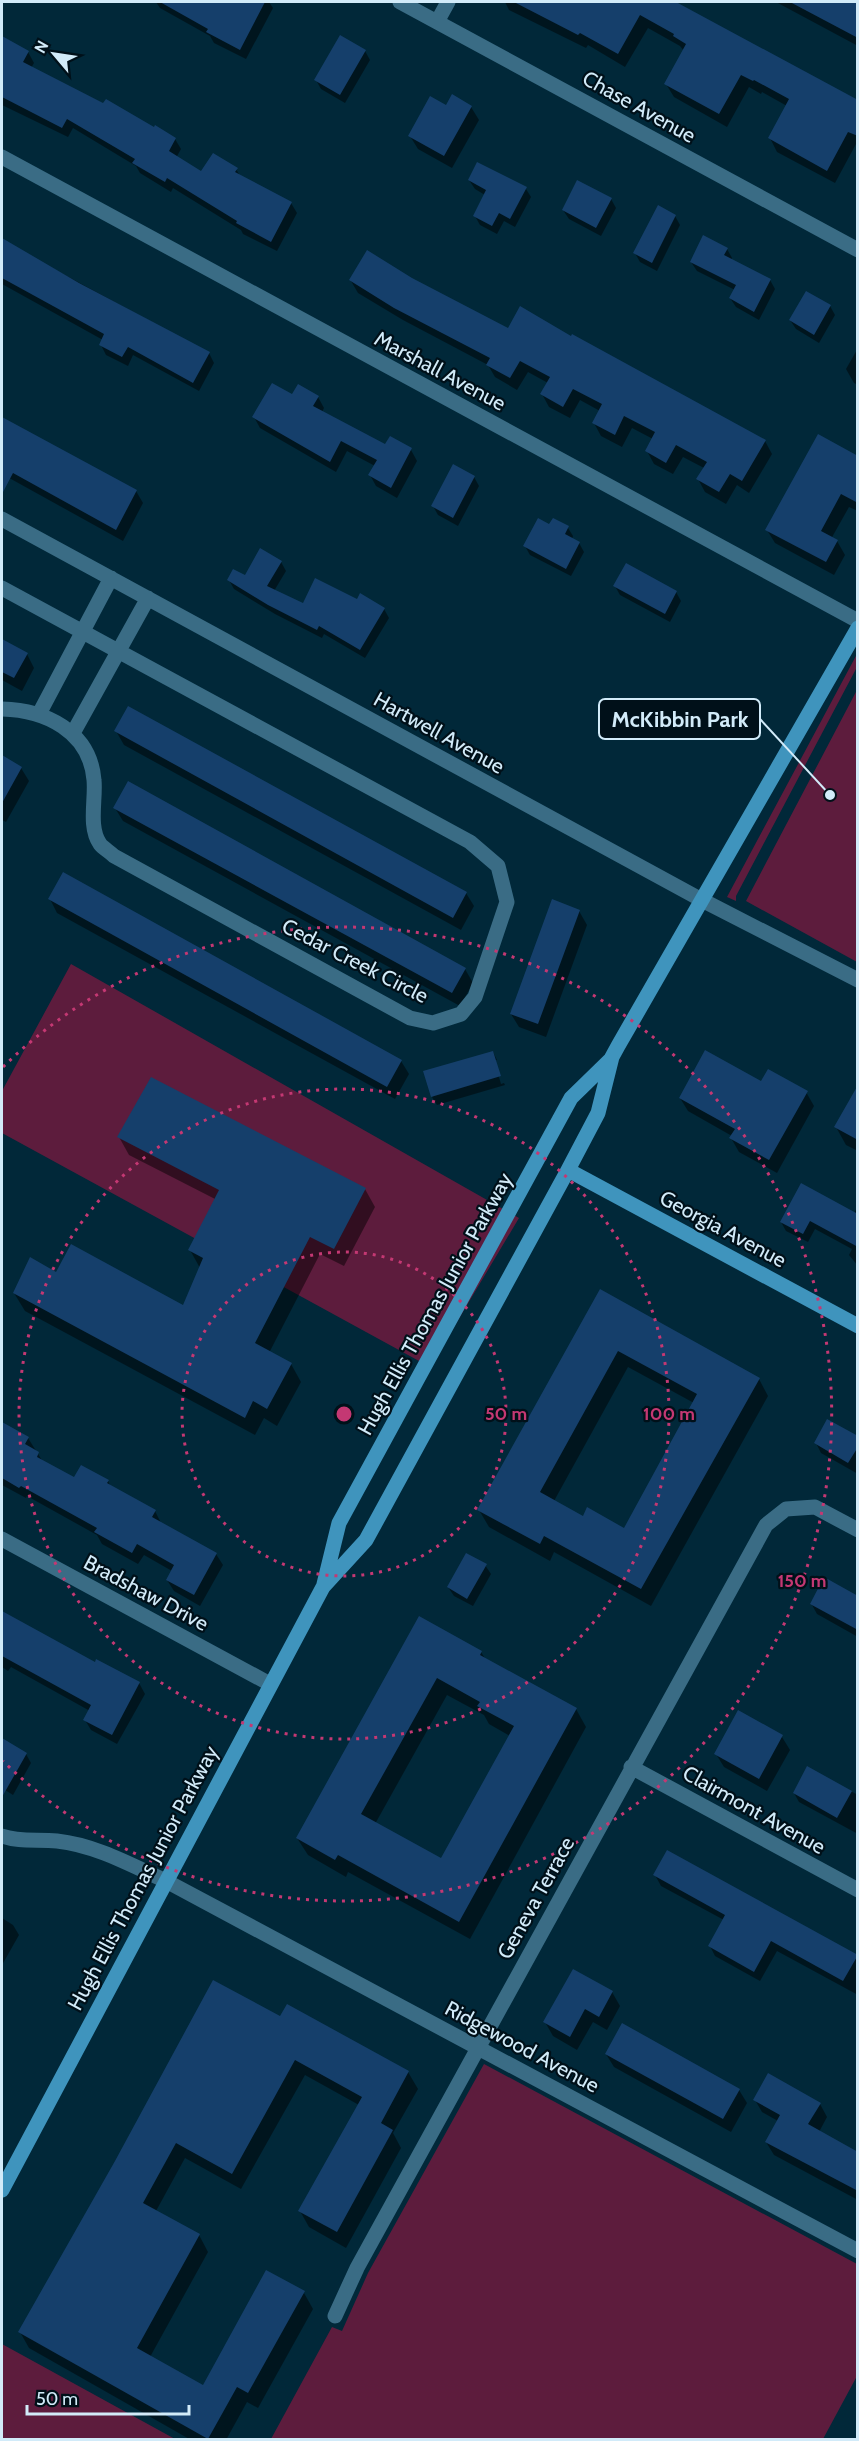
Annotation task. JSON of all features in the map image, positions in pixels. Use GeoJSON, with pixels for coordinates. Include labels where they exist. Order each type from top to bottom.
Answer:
{"type":"FeatureCollection","features":[{"type":"Feature","properties":{"kind":"main road","name":"Hugh Ellis Thomas Junior Parkway"},"geometry":{"type":"LineString","coordinates":[[2,2190],[323,1587],[366,1540],[568,1170],[598,1113],[612,1057],[858,628]]}},
{"type":"Feature","properties":{"kind":"main road","name":"Hugh Ellis Thomas Junior Parkway"},"geometry":{"type":"LineString","coordinates":[[323,1587],[339,1523],[411,1390],[571,1098],[612,1057]]}},
{"type":"Feature","properties":{"kind":"main road","name":"Georgia Avenue"},"geometry":{"type":"LineString","coordinates":[[568,1170],[858,1326]]}},
{"type":"Feature","properties":{"kind":"street","name":"Chase Avenue"},"geometry":{"type":"LineString","coordinates":[[400,2],[858,250]]}},
{"type":"Feature","properties":{"kind":"street"},"geometry":{"type":"LineString","coordinates":[[437,22],[448,2]]}},
{"type":"Feature","properties":{"kind":"street","name":"Marshall Avenue"},"geometry":{"type":"LineString","coordinates":[[2,158],[858,621]]}},
{"type":"Feature","properties":{"kind":"street","name":"Hartwell Avenue"},"geometry":{"type":"LineString","coordinates":[[2,519],[700,900],[858,980]]}},
{"type":"Feature","properties":{"kind":"street"},"geometry":{"type":"LineString","coordinates":[[39,714],[111,578]]}},
{"type":"Feature","properties":{"kind":"street","name":"Cedar Creek Circle"},"geometry":{"type":"LineString","coordinates":[[2,588],[470,842],[498,866],[507,902],[476,997],[461,1014],[433,1023],[410,1018],[114,856],[100,844],[94,831],[94,778],[86,753],[73,733],[46,716],[23,709],[2,709]]}},
{"type":"Feature","properties":{"kind":"street"},"geometry":{"type":"LineString","coordinates":[[73,733],[148,598]]}},
{"type":"Feature","properties":{"kind":"street","name":"Geneva Terrace"},"geometry":{"type":"LineString","coordinates":[[335,2316],[357,2268],[766,1525],[786,1509],[815,1508],[858,1530]]}},
{"type":"Feature","properties":{"kind":"street","name":"Bradshaw Drive"},"geometry":{"type":"LineString","coordinates":[[2,1539],[270,1684]]}},
{"type":"Feature","properties":{"kind":"street","name":"Clairmont Avenue"},"geometry":{"type":"LineString","coordinates":[[631,1767],[858,1890]]}},
{"type":"Feature","properties":{"kind":"street","name":"Ridgewood Avenue"},"geometry":{"type":"LineString","coordinates":[[2,1836],[12,1839],[58,1841],[101,1851],[165,1881],[858,2251]]}},
{"type":"Feature","properties":{"kind":"shaded area"},"geometry":{"type":"Polygon","coordinates":[[[857,654],[857,667],[736,896],[736,901],[727,897],[857,654]]]}},
{"type":"Feature","properties":{"kind":"shaded area"},"geometry":{"type":"Polygon","coordinates":[[[857,690],[857,962],[746,901],[857,690]]]}},
{"type":"Feature","properties":{"kind":"shaded area"},"geometry":{"type":"Polygon","coordinates":[[[71,964],[519,1218],[430,1367],[2,1133],[2,1091],[71,964]]]}},
{"type":"Feature","properties":{"kind":"shaded area"},"geometry":{"type":"Polygon","coordinates":[[[484,2064],[857,2264],[857,2376],[823,2439],[271,2439],[332,2327],[342,2331],[368,2273],[484,2064]]]}},
{"type":"Feature","properties":{"kind":"shaded area"},"geometry":{"type":"Polygon","coordinates":[[[2,2344],[175,2439],[2,2439],[2,2344]]]}},
{"type":"Feature","properties":{"kind":"building"},"geometry":{"type":"Polygon","coordinates":[[[160,2],[265,2],[240,50],[206,32],[208,29],[160,2]]]}},
{"type":"Feature","properties":{"kind":"building"},"geometry":{"type":"Polygon","coordinates":[[[514,2],[676,2],[858,100],[858,136],[848,132],[827,171],[768,138],[789,99],[754,80],[741,75],[719,114],[664,84],[686,44],[673,36],[674,34],[640,15],[618,54],[514,2]]]}},
{"type":"Feature","properties":{"kind":"building"},"geometry":{"type":"Polygon","coordinates":[[[790,2],[858,2],[858,38],[790,2]]]}},
{"type":"Feature","properties":{"kind":"building"},"geometry":{"type":"Polygon","coordinates":[[[340,35],[366,50],[340,95],[314,80],[340,35]]]}},
{"type":"Feature","properties":{"kind":"building"},"geometry":{"type":"Polygon","coordinates":[[[2,36],[29,51],[23,62],[103,103],[106,99],[176,138],[169,151],[201,171],[213,153],[238,168],[235,172],[292,202],[271,242],[236,223],[237,221],[167,178],[165,182],[132,163],[135,159],[67,119],[62,128],[2,97],[2,36]]]}},
{"type":"Feature","properties":{"kind":"building"},"geometry":{"type":"Polygon","coordinates":[[[452,94],[472,106],[444,156],[408,136],[430,96],[446,105],[452,94]]]}},
{"type":"Feature","properties":{"kind":"building"},"geometry":{"type":"Polygon","coordinates":[[[477,162],[527,187],[510,219],[499,213],[492,226],[473,216],[486,190],[468,180],[477,162]]]}},
{"type":"Feature","properties":{"kind":"building"},"geometry":{"type":"Polygon","coordinates":[[[577,180],[612,198],[596,228],[562,210],[577,180]]]}},
{"type":"Feature","properties":{"kind":"building"},"geometry":{"type":"Polygon","coordinates":[[[658,205],[676,215],[652,263],[633,253],[658,205]]]}},
{"type":"Feature","properties":{"kind":"building"},"geometry":{"type":"Polygon","coordinates":[[[703,235],[728,248],[724,255],[771,279],[754,312],[729,298],[736,285],[690,262],[703,235]]]}},
{"type":"Feature","properties":{"kind":"building"},"geometry":{"type":"Polygon","coordinates":[[[2,238],[79,283],[210,352],[193,383],[128,347],[122,357],[99,345],[104,334],[2,278],[2,238]]]}},
{"type":"Feature","properties":{"kind":"building"},"geometry":{"type":"Polygon","coordinates":[[[367,250],[412,278],[508,328],[520,306],[571,336],[572,334],[766,440],[742,481],[730,474],[719,492],[696,479],[707,462],[676,445],[666,463],[645,451],[655,432],[624,416],[615,435],[592,423],[602,404],[573,389],[563,407],[540,394],[550,377],[520,361],[510,378],[486,365],[490,358],[394,308],[349,280],[367,250]]]}},
{"type":"Feature","properties":{"kind":"building"},"geometry":{"type":"Polygon","coordinates":[[[806,291],[831,305],[814,335],[789,320],[806,291]]]}},
{"type":"Feature","properties":{"kind":"building"},"geometry":{"type":"Polygon","coordinates":[[[272,383],[292,394],[298,384],[319,396],[313,406],[385,444],[390,436],[412,448],[391,488],[368,475],[377,460],[341,441],[330,462],[252,417],[272,383]]]}},
{"type":"Feature","properties":{"kind":"building"},"geometry":{"type":"Polygon","coordinates":[[[2,417],[137,490],[116,530],[13,473],[2,494],[2,417]]]}},
{"type":"Feature","properties":{"kind":"building"},"geometry":{"type":"Polygon","coordinates":[[[818,434],[858,456],[858,503],[841,494],[821,531],[838,540],[826,562],[765,530],[818,434]]]}},
{"type":"Feature","properties":{"kind":"building"},"geometry":{"type":"Polygon","coordinates":[[[453,464],[475,476],[453,518],[431,506],[453,464]]]}},
{"type":"Feature","properties":{"kind":"building"},"geometry":{"type":"Polygon","coordinates":[[[538,518],[549,524],[553,518],[569,526],[565,534],[580,542],[566,569],[523,546],[538,518]]]}},
{"type":"Feature","properties":{"kind":"building"},"geometry":{"type":"Polygon","coordinates":[[[260,548],[282,561],[267,586],[303,603],[315,578],[357,599],[360,593],[385,608],[360,650],[319,626],[317,630],[268,605],[227,580],[233,569],[245,575],[260,548]]]}},
{"type":"Feature","properties":{"kind":"building"},"geometry":{"type":"Polygon","coordinates":[[[626,563],[677,591],[665,614],[613,586],[626,563]]]}},
{"type":"Feature","properties":{"kind":"building"},"geometry":{"type":"Polygon","coordinates":[[[2,639],[28,653],[14,678],[2,672],[2,639]]]}},
{"type":"Feature","properties":{"kind":"building"},"geometry":{"type":"Polygon","coordinates":[[[128,706],[467,892],[453,918],[114,731],[128,706]]]}},
{"type":"Feature","properties":{"kind":"building"},"geometry":{"type":"Polygon","coordinates":[[[2,755],[22,767],[2,803],[2,755]]]}},
{"type":"Feature","properties":{"kind":"building"},"geometry":{"type":"Polygon","coordinates":[[[128,781],[466,968],[452,993],[113,808],[128,781]]]}},
{"type":"Feature","properties":{"kind":"building"},"geometry":{"type":"Polygon","coordinates":[[[63,872],[402,1060],[387,1087],[48,899],[63,872]]]}},
{"type":"Feature","properties":{"kind":"building"},"geometry":{"type":"Polygon","coordinates":[[[552,899],[580,910],[538,1024],[510,1014],[552,899]]]}},
{"type":"Feature","properties":{"kind":"building"},"geometry":{"type":"Polygon","coordinates":[[[705,1050],[761,1081],[768,1069],[808,1091],[769,1160],[729,1138],[735,1129],[679,1098],[705,1050]]]}},
{"type":"Feature","properties":{"kind":"building"},"geometry":{"type":"Polygon","coordinates":[[[493,1051],[501,1076],[431,1097],[423,1071],[493,1051]]]}},
{"type":"Feature","properties":{"kind":"building"},"geometry":{"type":"Polygon","coordinates":[[[151,1077],[366,1188],[334,1249],[310,1237],[255,1343],[292,1363],[267,1409],[253,1401],[245,1418],[13,1293],[30,1257],[56,1272],[71,1244],[183,1305],[203,1258],[188,1250],[219,1190],[117,1137],[151,1077]]]}},
{"type":"Feature","properties":{"kind":"building"},"geometry":{"type":"Polygon","coordinates":[[[858,1085],[858,1140],[834,1127],[858,1085]]]}},
{"type":"Feature","properties":{"kind":"building"},"geometry":{"type":"Polygon","coordinates":[[[801,1183],[858,1214],[858,1247],[810,1221],[803,1234],[780,1222],[801,1183]]]}},
{"type":"Feature","properties":{"kind":"building"},"geometry":{"type":"Polygon","coordinates":[[[600,1289],[760,1378],[641,1589],[544,1536],[540,1544],[477,1510],[600,1289]],[[618,1351],[540,1492],[583,1516],[587,1507],[624,1528],[697,1394],[618,1351]]]}},
{"type":"Feature","properties":{"kind":"building"},"geometry":{"type":"Polygon","coordinates":[[[827,1419],[858,1436],[858,1447],[848,1463],[814,1443],[827,1419]]]}},
{"type":"Feature","properties":{"kind":"building"},"geometry":{"type":"Polygon","coordinates":[[[2,1422],[29,1437],[25,1444],[39,1452],[37,1457],[74,1477],[81,1465],[109,1480],[107,1483],[156,1510],[152,1517],[217,1553],[194,1595],[166,1580],[174,1565],[137,1544],[132,1553],[94,1532],[97,1528],[2,1478],[2,1422]]]}},
{"type":"Feature","properties":{"kind":"building"},"geometry":{"type":"Polygon","coordinates":[[[466,1553],[487,1564],[467,1599],[447,1587],[466,1553]]]}},
{"type":"Feature","properties":{"kind":"building"},"geometry":{"type":"Polygon","coordinates":[[[824,1577],[858,1596],[858,1630],[810,1604],[824,1577]]]}},
{"type":"Feature","properties":{"kind":"building"},"geometry":{"type":"Polygon","coordinates":[[[2,1611],[95,1662],[96,1659],[140,1682],[112,1735],[83,1720],[91,1705],[2,1656],[2,1611]]]}},
{"type":"Feature","properties":{"kind":"building"},"geometry":{"type":"Polygon","coordinates":[[[419,1616],[482,1651],[480,1655],[577,1708],[459,1922],[338,1855],[335,1860],[296,1838],[419,1616]],[[437,1678],[361,1814],[441,1858],[514,1726],[477,1706],[480,1702],[437,1678]]]}},
{"type":"Feature","properties":{"kind":"building"},"geometry":{"type":"Polygon","coordinates":[[[738,1710],[783,1735],[759,1779],[714,1754],[738,1710]]]}},
{"type":"Feature","properties":{"kind":"building"},"geometry":{"type":"Polygon","coordinates":[[[2,1738],[27,1753],[2,1797],[2,1738]]]}},
{"type":"Feature","properties":{"kind":"building"},"geometry":{"type":"Polygon","coordinates":[[[807,1766],[852,1791],[837,1818],[793,1793],[807,1766]]]}},
{"type":"Feature","properties":{"kind":"building"},"geometry":{"type":"Polygon","coordinates":[[[667,1850],[858,1955],[843,1981],[771,1941],[754,1972],[708,1946],[725,1915],[653,1875],[667,1850]]]}},
{"type":"Feature","properties":{"kind":"building"},"geometry":{"type":"Polygon","coordinates":[[[573,1969],[613,1991],[599,2017],[585,2009],[570,2037],[543,2022],[573,1969]]]}},
{"type":"Feature","properties":{"kind":"building"},"geometry":{"type":"Polygon","coordinates":[[[213,1980],[280,2016],[287,2004],[409,2071],[381,2123],[393,2130],[337,2232],[298,2211],[362,2097],[295,2060],[232,2174],[176,2143],[143,2203],[200,2234],[137,2348],[203,2385],[266,2270],[305,2291],[248,2393],[237,2387],[208,2439],[18,2332],[115,2161],[213,1980]]]}},
{"type":"Feature","properties":{"kind":"building"},"geometry":{"type":"Polygon","coordinates":[[[622,2023],[740,2089],[723,2119],[605,2054],[622,2023]]]}},
{"type":"Feature","properties":{"kind":"building"},"geometry":{"type":"Polygon","coordinates":[[[768,2073],[821,2103],[808,2124],[858,2152],[858,2191],[765,2142],[780,2115],[753,2100],[768,2073]]]}},
{"type":"Feature","properties":{"kind":"place","name":"McKibbin Park"},"geometry":{"type":"Point","coordinates":[830,795]}}]}
